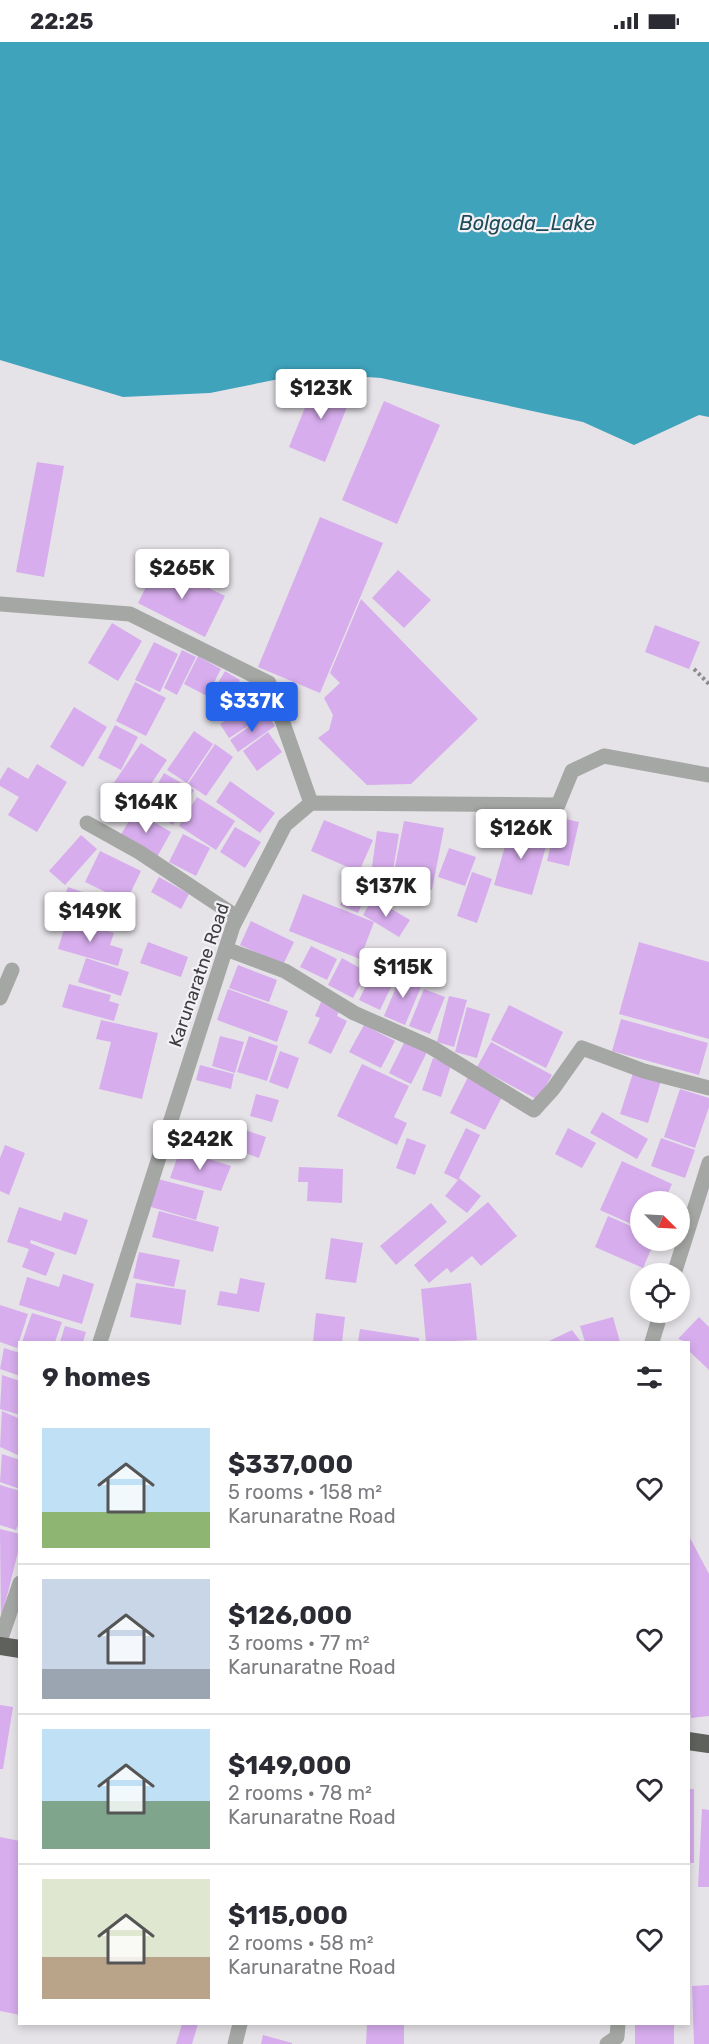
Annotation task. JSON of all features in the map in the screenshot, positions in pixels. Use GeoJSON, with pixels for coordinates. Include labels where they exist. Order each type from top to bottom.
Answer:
{"type":"FeatureCollection","features":[{"type":"Feature","properties":{"kind":"highway"},"geometry":{"type":"LineString","coordinates":[[0,1646],[18,1649]]}},
{"type":"Feature","properties":{"kind":"highway"},"geometry":{"type":"LineString","coordinates":[[690,1742],[709,1744]]}},
{"type":"Feature","properties":{"kind":"street"},"geometry":{"type":"LineString","coordinates":[[0,604],[130,614],[269,683],[311,803],[558,805],[572,771],[604,756],[709,775]]}},
{"type":"Feature","properties":{"kind":"street","name":"Karunaratne Road"},"geometry":{"type":"LineString","coordinates":[[100,1341],[237,918],[285,825],[311,803]]}},
{"type":"Feature","properties":{"kind":"street"},"geometry":{"type":"LineString","coordinates":[[87,823],[139,852],[237,918]]}},
{"type":"Feature","properties":{"kind":"street"},"geometry":{"type":"LineString","coordinates":[[226,949],[285,972],[354,1013],[431,1047],[534,1110],[553,1089],[582,1048],[644,1071],[709,1088]]}},
{"type":"Feature","properties":{"kind":"street"},"geometry":{"type":"LineString","coordinates":[[0,998],[12,970]]}},
{"type":"Feature","properties":{"kind":"street"},"geometry":{"type":"LineString","coordinates":[[677,1263],[709,1163]]}},
{"type":"Feature","properties":{"kind":"street"},"geometry":{"type":"LineString","coordinates":[[652,1341],[658,1323]]}},
{"type":"Feature","properties":{"kind":"street"},"geometry":{"type":"LineString","coordinates":[[0,1641],[18,1589]]}},
{"type":"Feature","properties":{"kind":"street"},"geometry":{"type":"LineString","coordinates":[[235,2044],[240,2025]]}},
{"type":"Feature","properties":{"kind":"street"},"geometry":{"type":"LineString","coordinates":[[607,2044],[617,2037],[618,2025]]}},
{"type":"Feature","properties":{"kind":"path"},"geometry":{"type":"LineString","coordinates":[[694,669],[709,684]]}},
{"type":"Feature","properties":{"kind":"water","name":"Bolgoda_Lake"},"geometry":{"type":"Polygon","coordinates":[[[0,42],[709,42],[709,417],[699,415],[634,445],[583,422],[381,378],[309,373],[210,393],[123,397],[0,360],[0,42]]]}},
{"type":"Feature","properties":{"kind":"building"},"geometry":{"type":"Polygon","coordinates":[[[317,378],[353,392],[325,462],[289,447],[317,378]]]}},
{"type":"Feature","properties":{"kind":"building"},"geometry":{"type":"Polygon","coordinates":[[[384,401],[440,425],[397,524],[342,500],[384,401]]]}},
{"type":"Feature","properties":{"kind":"building"},"geometry":{"type":"Polygon","coordinates":[[[37,462],[64,466],[44,577],[16,572],[37,462]]]}},
{"type":"Feature","properties":{"kind":"building"},"geometry":{"type":"Polygon","coordinates":[[[320,517],[383,543],[320,693],[258,667],[320,517]]]}},
{"type":"Feature","properties":{"kind":"building"},"geometry":{"type":"Polygon","coordinates":[[[158,563],[225,596],[205,637],[138,603],[158,563]]]}},
{"type":"Feature","properties":{"kind":"building"},"geometry":{"type":"Polygon","coordinates":[[[398,570],[431,600],[404,628],[372,598],[398,570]]]}},
{"type":"Feature","properties":{"kind":"building"},"geometry":{"type":"Polygon","coordinates":[[[361,599],[478,719],[411,784],[367,785],[318,738],[329,730],[333,715],[324,698],[340,683],[330,673],[361,599]]]}},
{"type":"Feature","properties":{"kind":"building"},"geometry":{"type":"Polygon","coordinates":[[[112,623],[142,641],[118,681],[88,663],[112,623]]]}},
{"type":"Feature","properties":{"kind":"building"},"geometry":{"type":"Polygon","coordinates":[[[655,625],[700,642],[689,669],[645,652],[655,625]]]}},
{"type":"Feature","properties":{"kind":"building"},"geometry":{"type":"Polygon","coordinates":[[[154,642],[178,654],[160,692],[135,680],[154,642]]]}},
{"type":"Feature","properties":{"kind":"building"},"geometry":{"type":"Polygon","coordinates":[[[182,650],[196,657],[177,695],[164,688],[182,650]]]}},
{"type":"Feature","properties":{"kind":"building"},"geometry":{"type":"Polygon","coordinates":[[[198,656],[221,669],[207,696],[184,684],[198,656]]]}},
{"type":"Feature","properties":{"kind":"building"},"geometry":{"type":"Polygon","coordinates":[[[225,671],[240,680],[223,709],[208,700],[225,671]]]}},
{"type":"Feature","properties":{"kind":"building"},"geometry":{"type":"Polygon","coordinates":[[[135,682],[166,698],[146,736],[116,721],[135,682]]]}},
{"type":"Feature","properties":{"kind":"building"},"geometry":{"type":"Polygon","coordinates":[[[253,682],[261,693],[237,711],[229,701],[253,682]]]}},
{"type":"Feature","properties":{"kind":"building"},"geometry":{"type":"Polygon","coordinates":[[[261,697],[271,711],[229,738],[220,724],[261,697]]]}},
{"type":"Feature","properties":{"kind":"building"},"geometry":{"type":"Polygon","coordinates":[[[74,707],[107,727],[83,767],[50,747],[74,707]]]}},
{"type":"Feature","properties":{"kind":"building"},"geometry":{"type":"Polygon","coordinates":[[[267,714],[275,726],[238,752],[230,740],[267,714]]]}},
{"type":"Feature","properties":{"kind":"building"},"geometry":{"type":"Polygon","coordinates":[[[115,725],[138,737],[121,770],[98,758],[115,725]]]}},
{"type":"Feature","properties":{"kind":"building"},"geometry":{"type":"Polygon","coordinates":[[[194,731],[213,744],[187,783],[167,770],[194,731]]]}},
{"type":"Feature","properties":{"kind":"building"},"geometry":{"type":"Polygon","coordinates":[[[268,732],[282,752],[257,771],[243,751],[268,732]]]}},
{"type":"Feature","properties":{"kind":"building"},"geometry":{"type":"Polygon","coordinates":[[[141,743],[167,760],[139,802],[113,784],[141,743]]]}},
{"type":"Feature","properties":{"kind":"building"},"geometry":{"type":"Polygon","coordinates":[[[215,744],[233,757],[206,796],[188,784],[215,744]]]}},
{"type":"Feature","properties":{"kind":"building"},"geometry":{"type":"Polygon","coordinates":[[[37,764],[67,782],[37,832],[8,815],[19,797],[0,786],[0,780],[8,767],[28,779],[37,764]]]}},
{"type":"Feature","properties":{"kind":"building"},"geometry":{"type":"Polygon","coordinates":[[[164,773],[194,790],[173,825],[144,808],[164,773]]]}},
{"type":"Feature","properties":{"kind":"building"},"geometry":{"type":"Polygon","coordinates":[[[230,781],[275,813],[260,833],[216,802],[230,781]]]}},
{"type":"Feature","properties":{"kind":"building"},"geometry":{"type":"Polygon","coordinates":[[[197,797],[235,821],[216,850],[179,826],[197,797]]]}},
{"type":"Feature","properties":{"kind":"building"},"geometry":{"type":"Polygon","coordinates":[[[135,811],[171,832],[157,857],[120,836],[135,811]]]}},
{"type":"Feature","properties":{"kind":"building"},"geometry":{"type":"Polygon","coordinates":[[[557,817],[579,822],[569,866],[547,861],[557,817]]]}},
{"type":"Feature","properties":{"kind":"building"},"geometry":{"type":"Polygon","coordinates":[[[324,820],[373,840],[359,872],[311,851],[324,820]]]}},
{"type":"Feature","properties":{"kind":"building"},"geometry":{"type":"Polygon","coordinates":[[[404,821],[444,828],[432,890],[392,882],[404,821]]]}},
{"type":"Feature","properties":{"kind":"building"},"geometry":{"type":"Polygon","coordinates":[[[511,825],[549,836],[532,895],[494,885],[511,825]]]}},
{"type":"Feature","properties":{"kind":"building"},"geometry":{"type":"Polygon","coordinates":[[[235,827],[261,842],[245,868],[220,852],[235,827]]]}},
{"type":"Feature","properties":{"kind":"building"},"geometry":{"type":"Polygon","coordinates":[[[377,831],[399,834],[392,877],[371,874],[377,831]]]}},
{"type":"Feature","properties":{"kind":"building"},"geometry":{"type":"Polygon","coordinates":[[[183,834],[210,848],[196,876],[169,862],[183,834]]]}},
{"type":"Feature","properties":{"kind":"building"},"geometry":{"type":"Polygon","coordinates":[[[81,835],[97,849],[65,885],[49,871],[81,835]]]}},
{"type":"Feature","properties":{"kind":"building"},"geometry":{"type":"Polygon","coordinates":[[[449,848],[476,857],[465,886],[438,877],[449,848]]]}},
{"type":"Feature","properties":{"kind":"building"},"geometry":{"type":"Polygon","coordinates":[[[100,851],[141,871],[126,902],[85,882],[100,851]]]}},
{"type":"Feature","properties":{"kind":"building"},"geometry":{"type":"Polygon","coordinates":[[[472,872],[492,879],[477,923],[457,916],[472,872]]]}},
{"type":"Feature","properties":{"kind":"building"},"geometry":{"type":"Polygon","coordinates":[[[159,877],[189,894],[181,909],[151,892],[159,877]]]}},
{"type":"Feature","properties":{"kind":"building"},"geometry":{"type":"Polygon","coordinates":[[[352,879],[370,887],[358,913],[340,905],[352,879]]]}},
{"type":"Feature","properties":{"kind":"building"},"geometry":{"type":"Polygon","coordinates":[[[68,887],[109,901],[100,928],[58,913],[68,887]]]}},
{"type":"Feature","properties":{"kind":"building"},"geometry":{"type":"Polygon","coordinates":[[[303,894],[374,922],[360,959],[289,931],[303,894]]]}},
{"type":"Feature","properties":{"kind":"building"},"geometry":{"type":"Polygon","coordinates":[[[373,898],[410,920],[399,937],[363,915],[373,898]]]}},
{"type":"Feature","properties":{"kind":"building"},"geometry":{"type":"Polygon","coordinates":[[[67,919],[114,933],[110,945],[123,949],[118,966],[58,949],[67,919]]]}},
{"type":"Feature","properties":{"kind":"building"},"geometry":{"type":"Polygon","coordinates":[[[251,921],[294,942],[283,965],[240,945],[251,921]]]}},
{"type":"Feature","properties":{"kind":"building"},"geometry":{"type":"Polygon","coordinates":[[[148,942],[188,957],[181,977],[140,963],[148,942]]]}},
{"type":"Feature","properties":{"kind":"building"},"geometry":{"type":"Polygon","coordinates":[[[639,942],[709,962],[709,1039],[619,1014],[639,942]]]}},
{"type":"Feature","properties":{"kind":"building"},"geometry":{"type":"Polygon","coordinates":[[[311,946],[337,959],[327,980],[300,967],[311,946]]]}},
{"type":"Feature","properties":{"kind":"building"},"geometry":{"type":"Polygon","coordinates":[[[86,958],[129,972],[121,996],[78,982],[86,958]]]}},
{"type":"Feature","properties":{"kind":"building"},"geometry":{"type":"Polygon","coordinates":[[[342,958],[367,972],[353,998],[328,985],[342,958]]]}},
{"type":"Feature","properties":{"kind":"building"},"geometry":{"type":"Polygon","coordinates":[[[238,965],[277,980],[269,1002],[229,988],[238,965]]]}},
{"type":"Feature","properties":{"kind":"building"},"geometry":{"type":"Polygon","coordinates":[[[372,973],[393,983],[380,1010],[359,1000],[372,973]]]}},
{"type":"Feature","properties":{"kind":"building"},"geometry":{"type":"Polygon","coordinates":[[[402,973],[423,982],[405,1025],[384,1016],[402,973]]]}},
{"type":"Feature","properties":{"kind":"building"},"geometry":{"type":"Polygon","coordinates":[[[69,984],[111,995],[109,1001],[119,1004],[114,1021],[62,1007],[69,984]]]}},
{"type":"Feature","properties":{"kind":"building"},"geometry":{"type":"Polygon","coordinates":[[[228,989],[288,1011],[277,1042],[217,1020],[228,989]]]}},
{"type":"Feature","properties":{"kind":"building"},"geometry":{"type":"Polygon","coordinates":[[[424,989],[445,997],[430,1034],[409,1026],[424,989]]]}},
{"type":"Feature","properties":{"kind":"building"},"geometry":{"type":"Polygon","coordinates":[[[449,996],[467,1000],[454,1047],[437,1042],[449,996]]]}},
{"type":"Feature","properties":{"kind":"building"},"geometry":{"type":"Polygon","coordinates":[[[321,1002],[339,1011],[337,1016],[347,1021],[331,1054],[308,1043],[320,1018],[315,1016],[321,1002]]]}},
{"type":"Feature","properties":{"kind":"building"},"geometry":{"type":"Polygon","coordinates":[[[509,1005],[563,1032],[546,1068],[491,1040],[509,1005]]]}},
{"type":"Feature","properties":{"kind":"building"},"geometry":{"type":"Polygon","coordinates":[[[467,1007],[490,1014],[477,1058],[455,1052],[467,1007]]]}},
{"type":"Feature","properties":{"kind":"building"},"geometry":{"type":"Polygon","coordinates":[[[621,1019],[708,1043],[699,1075],[612,1051],[621,1019]]]}},
{"type":"Feature","properties":{"kind":"building"},"geometry":{"type":"Polygon","coordinates":[[[101,1020],[158,1033],[142,1099],[99,1089],[111,1042],[96,1039],[101,1020]]]}},
{"type":"Feature","properties":{"kind":"building"},"geometry":{"type":"Polygon","coordinates":[[[364,1025],[395,1041],[381,1068],[349,1052],[364,1025]]]}},
{"type":"Feature","properties":{"kind":"building"},"geometry":{"type":"Polygon","coordinates":[[[220,1036],[244,1042],[235,1073],[212,1066],[220,1036]]]}},
{"type":"Feature","properties":{"kind":"building"},"geometry":{"type":"Polygon","coordinates":[[[249,1036],[278,1046],[267,1081],[237,1072],[249,1036]]]}},
{"type":"Feature","properties":{"kind":"building"},"geometry":{"type":"Polygon","coordinates":[[[405,1041],[427,1052],[411,1084],[389,1073],[405,1041]]]}},
{"type":"Feature","properties":{"kind":"building"},"geometry":{"type":"Polygon","coordinates":[[[491,1042],[552,1075],[538,1100],[477,1067],[491,1042]]]}},
{"type":"Feature","properties":{"kind":"building"},"geometry":{"type":"Polygon","coordinates":[[[280,1051],[299,1058],[288,1089],[269,1082],[280,1051]]]}},
{"type":"Feature","properties":{"kind":"building"},"geometry":{"type":"Polygon","coordinates":[[[433,1058],[451,1065],[441,1097],[422,1090],[433,1058]]]}},
{"type":"Feature","properties":{"kind":"building"},"geometry":{"type":"Polygon","coordinates":[[[362,1064],[409,1086],[394,1117],[407,1123],[397,1145],[337,1116],[362,1064]]]}},
{"type":"Feature","properties":{"kind":"building"},"geometry":{"type":"Polygon","coordinates":[[[200,1065],[234,1074],[231,1089],[196,1080],[200,1065]]]}},
{"type":"Feature","properties":{"kind":"building"},"geometry":{"type":"Polygon","coordinates":[[[633,1073],[661,1081],[648,1123],[620,1114],[633,1073]]]}},
{"type":"Feature","properties":{"kind":"building"},"geometry":{"type":"Polygon","coordinates":[[[469,1075],[504,1093],[485,1130],[450,1113],[469,1075]]]}},
{"type":"Feature","properties":{"kind":"building"},"geometry":{"type":"Polygon","coordinates":[[[680,1089],[709,1098],[709,1107],[695,1148],[664,1137],[680,1089]]]}},
{"type":"Feature","properties":{"kind":"building"},"geometry":{"type":"Polygon","coordinates":[[[256,1094],[279,1100],[272,1122],[250,1116],[256,1094]]]}},
{"type":"Feature","properties":{"kind":"building"},"geometry":{"type":"Polygon","coordinates":[[[602,1112],[648,1139],[637,1159],[590,1133],[602,1112]]]}},
{"type":"Feature","properties":{"kind":"building"},"geometry":{"type":"Polygon","coordinates":[[[230,1125],[266,1137],[259,1158],[223,1145],[230,1125]]]}},
{"type":"Feature","properties":{"kind":"building"},"geometry":{"type":"Polygon","coordinates":[[[466,1128],[480,1135],[459,1178],[481,1196],[467,1213],[445,1196],[458,1180],[444,1173],[466,1128]]]}},
{"type":"Feature","properties":{"kind":"building"},"geometry":{"type":"Polygon","coordinates":[[[568,1128],[596,1143],[582,1168],[555,1154],[568,1128]]]}},
{"type":"Feature","properties":{"kind":"building"},"geometry":{"type":"Polygon","coordinates":[[[407,1138],[426,1145],[415,1175],[396,1168],[407,1138]]]}},
{"type":"Feature","properties":{"kind":"building"},"geometry":{"type":"Polygon","coordinates":[[[661,1138],[695,1150],[685,1178],[651,1166],[661,1138]]]}},
{"type":"Feature","properties":{"kind":"building"},"geometry":{"type":"Polygon","coordinates":[[[5,1145],[25,1153],[9,1195],[0,1191],[0,1158],[5,1145]]]}},
{"type":"Feature","properties":{"kind":"building"},"geometry":{"type":"Polygon","coordinates":[[[180,1150],[231,1166],[221,1191],[170,1178],[180,1150]]]}},
{"type":"Feature","properties":{"kind":"building"},"geometry":{"type":"Polygon","coordinates":[[[622,1161],[672,1184],[669,1191],[630,1191],[630,1224],[600,1210],[622,1161]]]}},
{"type":"Feature","properties":{"kind":"building"},"geometry":{"type":"Polygon","coordinates":[[[299,1167],[343,1169],[342,1203],[307,1201],[308,1182],[298,1182],[299,1167]]]}},
{"type":"Feature","properties":{"kind":"building"},"geometry":{"type":"Polygon","coordinates":[[[158,1179],[204,1191],[196,1220],[151,1207],[158,1179]]]}},
{"type":"Feature","properties":{"kind":"building"},"geometry":{"type":"Polygon","coordinates":[[[488,1202],[517,1236],[481,1266],[472,1256],[451,1273],[447,1268],[429,1283],[414,1265],[488,1202]]]}},
{"type":"Feature","properties":{"kind":"building"},"geometry":{"type":"Polygon","coordinates":[[[431,1203],[447,1222],[396,1265],[380,1246],[431,1203]]]}},
{"type":"Feature","properties":{"kind":"building"},"geometry":{"type":"Polygon","coordinates":[[[19,1207],[61,1221],[64,1212],[88,1220],[76,1255],[31,1240],[30,1243],[55,1253],[46,1276],[22,1267],[29,1249],[7,1242],[19,1207]]]}},
{"type":"Feature","properties":{"kind":"building"},"geometry":{"type":"Polygon","coordinates":[[[159,1211],[219,1227],[213,1252],[152,1237],[159,1211]]]}},
{"type":"Feature","properties":{"kind":"building"},"geometry":{"type":"Polygon","coordinates":[[[608,1216],[630,1226],[630,1251],[650,1251],[645,1263],[632,1263],[595,1247],[608,1216]]]}},
{"type":"Feature","properties":{"kind":"building"},"geometry":{"type":"Polygon","coordinates":[[[331,1238],[363,1243],[356,1283],[325,1279],[331,1238]]]}},
{"type":"Feature","properties":{"kind":"building"},"geometry":{"type":"Polygon","coordinates":[[[139,1252],[180,1260],[174,1287],[133,1278],[139,1252]]]}},
{"type":"Feature","properties":{"kind":"building"},"geometry":{"type":"Polygon","coordinates":[[[63,1274],[94,1284],[82,1324],[19,1305],[27,1277],[59,1287],[63,1274]]]}},
{"type":"Feature","properties":{"kind":"building"},"geometry":{"type":"Polygon","coordinates":[[[240,1278],[265,1283],[259,1312],[217,1305],[220,1291],[237,1294],[240,1278]]]}},
{"type":"Feature","properties":{"kind":"building"},"geometry":{"type":"Polygon","coordinates":[[[136,1283],[186,1290],[181,1325],[130,1317],[136,1283]]]}},
{"type":"Feature","properties":{"kind":"building"},"geometry":{"type":"Polygon","coordinates":[[[471,1283],[477,1340],[426,1341],[421,1289],[471,1283]]]}},
{"type":"Feature","properties":{"kind":"building"},"geometry":{"type":"Polygon","coordinates":[[[0,1305],[28,1314],[17,1348],[0,1342],[0,1305]]]}},
{"type":"Feature","properties":{"kind":"building"},"geometry":{"type":"Polygon","coordinates":[[[32,1313],[62,1322],[55,1341],[22,1341],[32,1313]]]}},
{"type":"Feature","properties":{"kind":"building"},"geometry":{"type":"Polygon","coordinates":[[[316,1313],[345,1317],[342,1341],[313,1341],[316,1313]]]}},
{"type":"Feature","properties":{"kind":"building"},"geometry":{"type":"Polygon","coordinates":[[[613,1317],[620,1341],[585,1341],[580,1326],[613,1317]]]}},
{"type":"Feature","properties":{"kind":"building"},"geometry":{"type":"Polygon","coordinates":[[[699,1317],[709,1327],[709,1370],[690,1352],[690,1341],[678,1339],[699,1317]]]}},
{"type":"Feature","properties":{"kind":"building"},"geometry":{"type":"Polygon","coordinates":[[[65,1326],[86,1332],[83,1341],[60,1341],[65,1326]]]}},
{"type":"Feature","properties":{"kind":"building"},"geometry":{"type":"Polygon","coordinates":[[[360,1329],[419,1338],[419,1341],[358,1341],[360,1329]]]}},
{"type":"Feature","properties":{"kind":"building"},"geometry":{"type":"Polygon","coordinates":[[[572,1330],[580,1341],[549,1341],[572,1330]]]}},
{"type":"Feature","properties":{"kind":"building"},"geometry":{"type":"Polygon","coordinates":[[[4,1348],[18,1352],[18,1375],[0,1369],[4,1348]]]}},
{"type":"Feature","properties":{"kind":"building"},"geometry":{"type":"Polygon","coordinates":[[[2,1375],[18,1380],[18,1414],[0,1409],[2,1375]]]}},
{"type":"Feature","properties":{"kind":"building"},"geometry":{"type":"Polygon","coordinates":[[[2,1411],[18,1418],[18,1455],[0,1447],[2,1411]]]}},
{"type":"Feature","properties":{"kind":"building"},"geometry":{"type":"Polygon","coordinates":[[[2,1454],[18,1459],[18,1488],[0,1482],[2,1454]]]}},
{"type":"Feature","properties":{"kind":"building"},"geometry":{"type":"Polygon","coordinates":[[[0,1485],[18,1490],[18,1525],[16,1530],[0,1525],[0,1485]]]}},
{"type":"Feature","properties":{"kind":"building"},"geometry":{"type":"Polygon","coordinates":[[[0,1529],[18,1534],[18,1552],[1,1620],[0,1529]]]}},
{"type":"Feature","properties":{"kind":"building"},"geometry":{"type":"Polygon","coordinates":[[[690,1538],[709,1574],[709,1716],[691,1718],[690,1538]]]}},
{"type":"Feature","properties":{"kind":"building"},"geometry":{"type":"Polygon","coordinates":[[[0,1705],[13,1707],[3,1769],[0,1769],[0,1705]]]}},
{"type":"Feature","properties":{"kind":"building"},"geometry":{"type":"Polygon","coordinates":[[[690,1789],[694,1789],[694,1863],[690,1863],[690,1789]]]}},
{"type":"Feature","properties":{"kind":"building"},"geometry":{"type":"Polygon","coordinates":[[[702,1809],[709,1810],[709,1887],[698,1887],[702,1809]]]}},
{"type":"Feature","properties":{"kind":"building"},"geometry":{"type":"Polygon","coordinates":[[[0,1837],[18,1841],[18,2015],[0,2011],[0,1837]]]}},
{"type":"Feature","properties":{"kind":"building"},"geometry":{"type":"Polygon","coordinates":[[[709,1985],[709,2044],[694,2044],[692,1986],[709,1985]]]}},
{"type":"Feature","properties":{"kind":"building"},"geometry":{"type":"Polygon","coordinates":[[[182,2025],[198,2025],[192,2044],[176,2044],[182,2025]]]}},
{"type":"Feature","properties":{"kind":"building"},"geometry":{"type":"Polygon","coordinates":[[[367,2025],[404,2025],[404,2044],[366,2044],[367,2025]]]}},
{"type":"Feature","properties":{"kind":"building"},"geometry":{"type":"Polygon","coordinates":[[[635,2025],[674,2025],[674,2044],[635,2044],[635,2025]]]}},
{"type":"Feature","properties":{"kind":"building"},"geometry":{"type":"Polygon","coordinates":[[[263,2035],[292,2043],[292,2044],[261,2044],[263,2035]]]}}]}
